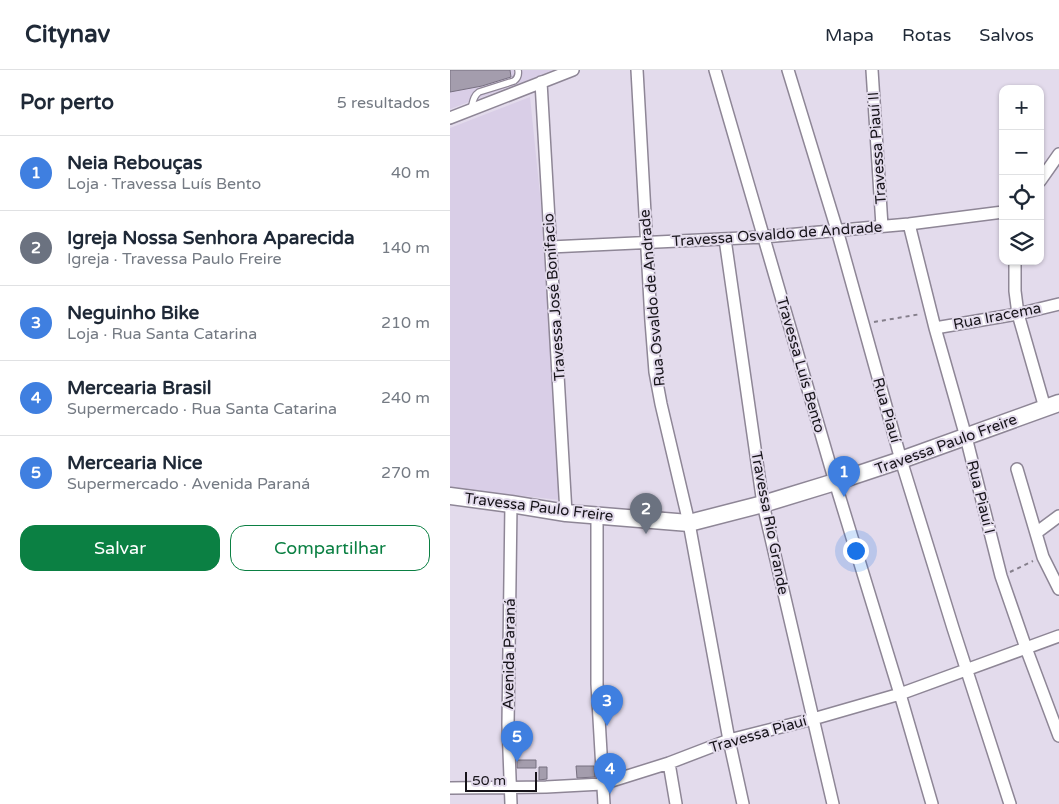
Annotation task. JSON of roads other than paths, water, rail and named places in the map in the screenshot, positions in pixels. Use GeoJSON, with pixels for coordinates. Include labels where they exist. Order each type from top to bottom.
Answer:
{"type":"FeatureCollection","features":[{"type":"Feature","properties":{"kind":"street"},"geometry":{"type":"LineString","coordinates":[[450,118],[573,70]]}},
{"type":"Feature","properties":{"kind":"street","name":"Rua Osvaldo de Andrade"},"geometry":{"type":"LineString","coordinates":[[637,70],[650,321],[655,372],[689,523],[744,804]]}},
{"type":"Feature","properties":{"kind":"street","name":"Travessa Luís Bento"},"geometry":{"type":"LineString","coordinates":[[715,70],[835,482],[932,804]]}},
{"type":"Feature","properties":{"kind":"street","name":"Rua Piauí"},"geometry":{"type":"LineString","coordinates":[[788,70],[837,230],[901,460],[1010,804]]}},
{"type":"Feature","properties":{"kind":"street","name":"Travessa Piauí II"},"geometry":{"type":"LineString","coordinates":[[872,70],[882,226]]}},
{"type":"Feature","properties":{"kind":"street","name":"Travessa José Bonifacio"},"geometry":{"type":"LineString","coordinates":[[541,82],[550,247],[558,349],[566,513]]}},
{"type":"Feature","properties":{"kind":"street"},"geometry":{"type":"LineString","coordinates":[[1044,175],[1059,154]]}},
{"type":"Feature","properties":{"kind":"street","name":"Travessa Osvaldo de Andrade"},"geometry":{"type":"LineString","coordinates":[[550,247],[764,237],[908,224],[999,213]]}},
{"type":"Feature","properties":{"kind":"street","name":"Rua Piauí I"},"geometry":{"type":"LineString","coordinates":[[908,224],[966,437],[1001,576],[1059,736]]}},
{"type":"Feature","properties":{"kind":"street","name":"Travessa Rio Grande"},"geometry":{"type":"LineString","coordinates":[[725,239],[763,504],[833,804]]}},
{"type":"Feature","properties":{"kind":"street"},"geometry":{"type":"LineString","coordinates":[[1015,265],[1015,291],[1018,314],[1052,406]]}},
{"type":"Feature","properties":{"kind":"street","name":"Rua Iracema"},"geometry":{"type":"LineString","coordinates":[[935,328],[1018,314],[1059,304]]}},
{"type":"Feature","properties":{"kind":"street","name":"Travessa Paulo Freire"},"geometry":{"type":"LineString","coordinates":[[450,496],[566,513],[689,523],[763,504],[835,482],[1052,406]]}},
{"type":"Feature","properties":{"kind":"street"},"geometry":{"type":"LineString","coordinates":[[1017,470],[1043,557],[1059,589]]}},
{"type":"Feature","properties":{"kind":"street","name":"Avenida Paraná"},"geometry":{"type":"LineString","coordinates":[[512,504],[508,725],[512,804]]}},
{"type":"Feature","properties":{"kind":"street"},"geometry":{"type":"LineString","coordinates":[[597,516],[597,684],[604,804]]}},
{"type":"Feature","properties":{"kind":"street"},"geometry":{"type":"LineString","coordinates":[[1036,533],[1059,516]]}},
{"type":"Feature","properties":{"kind":"street","name":"Travessa Piauí"},"geometry":{"type":"LineString","coordinates":[[450,788],[571,787],[602,784],[669,763],[730,740],[900,694],[1059,636]]}},
{"type":"Feature","properties":{"kind":"street"},"geometry":{"type":"LineString","coordinates":[[669,763],[676,804]]}},
{"type":"Feature","properties":{"kind":"lane"},"geometry":{"type":"LineString","coordinates":[[472,109],[476,94],[514,81],[517,79],[518,70]]}},
{"type":"Feature","properties":{"kind":"place","name":"Neia Rebouças"},"geometry":{"type":"Point","coordinates":[844,497]}},
{"type":"Feature","properties":{"kind":"place","name":"Igreja Nossa Senhora Aparecida"},"geometry":{"type":"Point","coordinates":[646,534]}},
{"type":"Feature","properties":{"kind":"place","name":"Neguinho Bike"},"geometry":{"type":"Point","coordinates":[607,726]}},
{"type":"Feature","properties":{"kind":"place","name":"Mercearia Nice"},"geometry":{"type":"Point","coordinates":[517,762]}},
{"type":"Feature","properties":{"kind":"place","name":"Mercearia Brasil"},"geometry":{"type":"Point","coordinates":[610,794]}}]}
